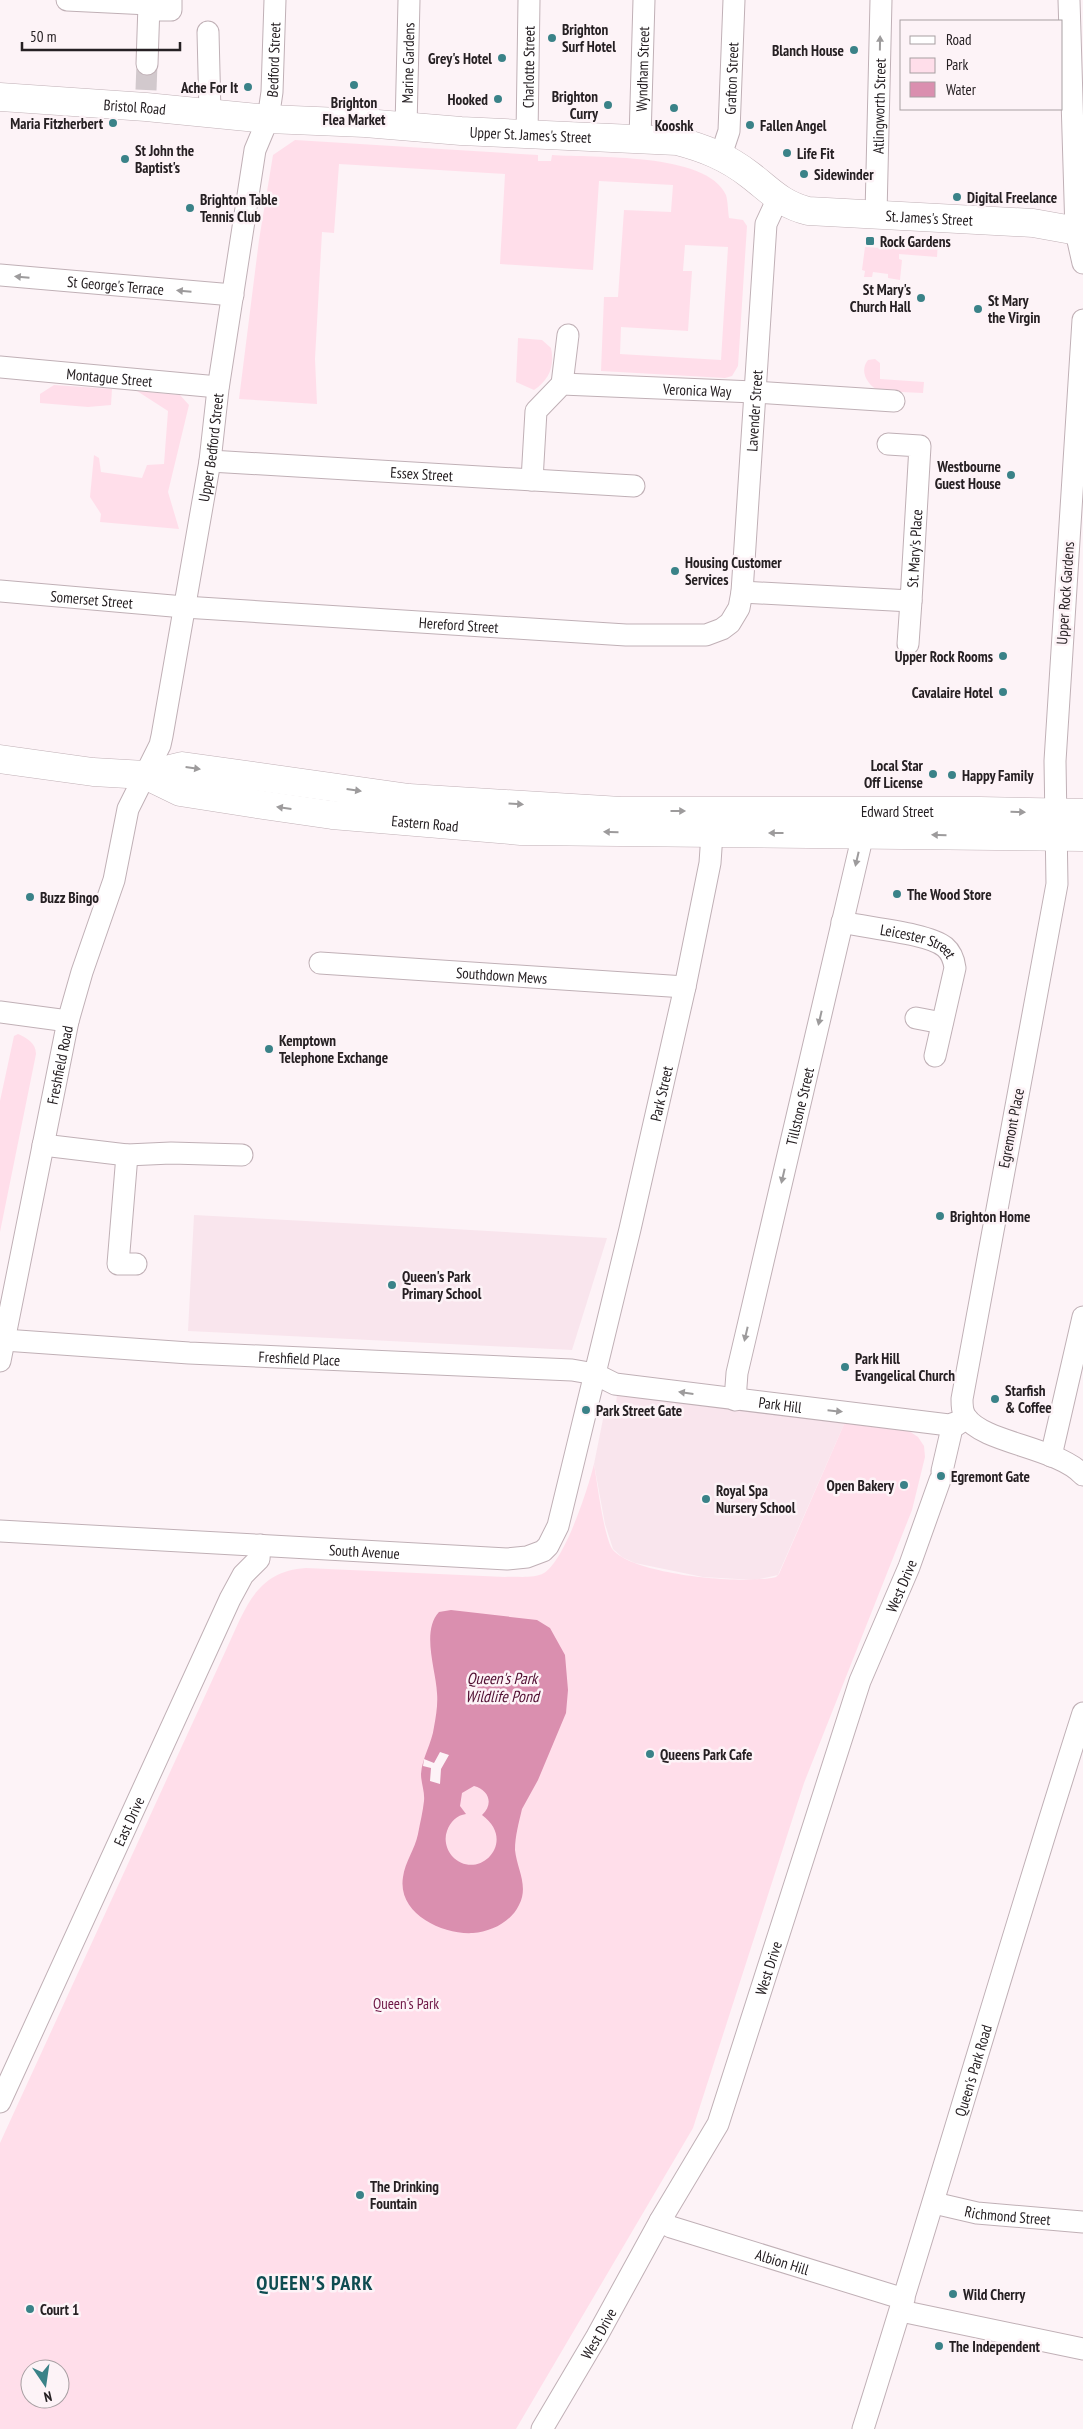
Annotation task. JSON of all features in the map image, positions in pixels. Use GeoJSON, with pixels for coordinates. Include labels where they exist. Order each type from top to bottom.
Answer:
{"type":"FeatureCollection","features":[{"type":"Feature","properties":{"kind":"street"},"geometry":{"type":"LineString","coordinates":[[67,0],[149,4],[147,64]]}},
{"type":"Feature","properties":{"kind":"street"},"geometry":{"type":"LineString","coordinates":[[149,10],[171,10],[171,0]]}},
{"type":"Feature","properties":{"kind":"street","name":"Bedford Street"},"geometry":{"type":"LineString","coordinates":[[268,119],[272,92],[275,0]]}},
{"type":"Feature","properties":{"kind":"street","name":"Marine Gardens"},"geometry":{"type":"LineString","coordinates":[[406,127],[409,0]]}},
{"type":"Feature","properties":{"kind":"street","name":"Charlotte Street"},"geometry":{"type":"LineString","coordinates":[[527,135],[529,0]]}},
{"type":"Feature","properties":{"kind":"street","name":"Wyndham Street"},"geometry":{"type":"LineString","coordinates":[[640,139],[644,0]]}},
{"type":"Feature","properties":{"kind":"street","name":"Grafton Street"},"geometry":{"type":"LineString","coordinates":[[721,155],[728,139],[729,131],[734,0]]}},
{"type":"Feature","properties":{"kind":"street","name":"Atlingworth Street"},"geometry":{"type":"LineString","coordinates":[[876,214],[881,0]]}},
{"type":"Feature","properties":{"kind":"street"},"geometry":{"type":"LineString","coordinates":[[1069,0],[1079,232],[1083,263]]}},
{"type":"Feature","properties":{"kind":"street"},"geometry":{"type":"LineString","coordinates":[[208,32],[210,113]]}},
{"type":"Feature","properties":{"kind":"street","name":"Bristol Road"},"geometry":{"type":"LineString","coordinates":[[0,97],[146,98],[210,113],[268,119]]}},
{"type":"Feature","properties":{"kind":"street","name":"Upper St. James's Street"},"geometry":{"type":"LineString","coordinates":[[268,119],[527,135],[677,141],[698,146],[721,155],[749,174],[778,198]]}},
{"type":"Feature","properties":{"kind":"street","name":"Upper Bedford Street"},"geometry":{"type":"LineString","coordinates":[[146,775],[162,736],[210,461],[218,387],[255,150],[268,119]]}},
{"type":"Feature","properties":{"kind":"street","name":"St. James's Street"},"geometry":{"type":"LineString","coordinates":[[778,198],[791,206],[808,210],[1033,223],[1079,232]]}},
{"type":"Feature","properties":{"kind":"street","name":"Lavender Street"},"geometry":{"type":"LineString","coordinates":[[730,623],[739,608],[742,592],[766,224],[778,198]]}},
{"type":"Feature","properties":{"kind":"street","name":"St George's Terrace"},"geometry":{"type":"LineString","coordinates":[[0,275],[232,295]]}},
{"type":"Feature","properties":{"kind":"street","name":"Upper Rock Gardens"},"geometry":{"type":"LineString","coordinates":[[1065,829],[1055,761],[1083,320]]}},
{"type":"Feature","properties":{"kind":"street"},"geometry":{"type":"LineString","coordinates":[[532,480],[536,410],[562,384],[568,335]]}},
{"type":"Feature","properties":{"kind":"street","name":"Montague Street"},"geometry":{"type":"LineString","coordinates":[[0,367],[218,387]]}},
{"type":"Feature","properties":{"kind":"street","name":"Veronica Way"},"geometry":{"type":"LineString","coordinates":[[562,384],[754,392],[894,401]]}},
{"type":"Feature","properties":{"kind":"street","name":"St. Mary's Place"},"geometry":{"type":"LineString","coordinates":[[742,592],[911,601],[920,446],[888,444]]}},
{"type":"Feature","properties":{"kind":"street","name":"Essex Street"},"geometry":{"type":"LineString","coordinates":[[210,461],[634,486]]}},
{"type":"Feature","properties":{"kind":"street","name":"Somerset Street"},"geometry":{"type":"LineString","coordinates":[[0,591],[184,607]]}},
{"type":"Feature","properties":{"kind":"street"},"geometry":{"type":"LineString","coordinates":[[908,644],[911,601]]}},
{"type":"Feature","properties":{"kind":"street","name":"Hereford Street"},"geometry":{"type":"LineString","coordinates":[[184,607],[626,635],[706,636],[730,623]]}},
{"type":"Feature","properties":{"kind":"street","name":"Eastern Road"},"geometry":{"type":"LineString","coordinates":[[0,759],[82,771],[146,775],[180,792],[332,815],[521,831],[712,822]]}},
{"type":"Feature","properties":{"kind":"street","name":"Freshfield Road"},"geometry":{"type":"LineString","coordinates":[[0,1361],[68,1021],[82,972],[114,880],[128,809],[146,775]]}},
{"type":"Feature","properties":{"kind":"street","name":"Edward Street"},"geometry":{"type":"LineString","coordinates":[[712,822],[860,822],[980,810],[1065,829]]}},
{"type":"Feature","properties":{"kind":"street","name":"Edward Street"},"geometry":{"type":"LineString","coordinates":[[860,822],[987,836],[1065,829],[1083,813]]}},
{"type":"Feature","properties":{"kind":"street","name":"Park Street"},"geometry":{"type":"LineString","coordinates":[[595,1374],[685,987],[710,863],[712,822]]}},
{"type":"Feature","properties":{"kind":"street","name":"Tillstone Street"},"geometry":{"type":"LineString","coordinates":[[735,1400],[737,1373],[860,847],[860,822]]}},
{"type":"Feature","properties":{"kind":"street","name":"Egremont Place"},"geometry":{"type":"LineString","coordinates":[[967,1419],[962,1408],[962,1399],[1050,924],[1065,829]]}},
{"type":"Feature","properties":{"kind":"street","name":"Leicester Street"},"geometry":{"type":"LineString","coordinates":[[842,922],[932,940],[947,948],[954,960],[955,968],[935,1056]]}},
{"type":"Feature","properties":{"kind":"street","name":"Southdown Mews"},"geometry":{"type":"LineString","coordinates":[[320,963],[670,984],[685,987]]}},
{"type":"Feature","properties":{"kind":"street"},"geometry":{"type":"LineString","coordinates":[[0,1012],[68,1021]]}},
{"type":"Feature","properties":{"kind":"street"},"geometry":{"type":"LineString","coordinates":[[916,1018],[942,1024]]}},
{"type":"Feature","properties":{"kind":"street"},"geometry":{"type":"LineString","coordinates":[[43,1145],[127,1155],[170,1153],[242,1155]]}},
{"type":"Feature","properties":{"kind":"street"},"geometry":{"type":"LineString","coordinates":[[127,1155],[118,1264],[136,1264]]}},
{"type":"Feature","properties":{"kind":"street"},"geometry":{"type":"LineString","coordinates":[[1051,1456],[1083,1317]]}},
{"type":"Feature","properties":{"kind":"street","name":"Freshfield Place"},"geometry":{"type":"LineString","coordinates":[[4,1340],[190,1353],[572,1370],[595,1374]]}},
{"type":"Feature","properties":{"kind":"street","name":"Park Hill"},"geometry":{"type":"LineString","coordinates":[[595,1374],[615,1384],[735,1400],[948,1425],[967,1419]]}},
{"type":"Feature","properties":{"kind":"street","name":"South Avenue"},"geometry":{"type":"LineString","coordinates":[[0,1531],[507,1559],[536,1555],[548,1546],[558,1526],[595,1374]]}},
{"type":"Feature","properties":{"kind":"street"},"geometry":{"type":"LineString","coordinates":[[967,1419],[979,1428],[1051,1456],[1082,1472]]}},
{"type":"Feature","properties":{"kind":"street","name":"West Drive"},"geometry":{"type":"LineString","coordinates":[[542,2429],[597,2336],[660,2221],[718,2124],[860,1681],[909,1568],[941,1476],[952,1428],[967,1419]]}},
{"type":"Feature","properties":{"kind":"street","name":"East Drive"},"geometry":{"type":"LineString","coordinates":[[0,2102],[230,1599],[243,1575],[259,1559],[260,1545]]}},
{"type":"Feature","properties":{"kind":"street","name":"Queen's Park Road"},"geometry":{"type":"LineString","coordinates":[[863,2429],[903,2305],[954,2130],[1083,1713]]}},
{"type":"Feature","properties":{"kind":"street","name":"Richmond Street"},"geometry":{"type":"LineString","coordinates":[[934,2203],[977,2213],[1083,2222]]}},
{"type":"Feature","properties":{"kind":"street","name":"Albion Hill"},"geometry":{"type":"LineString","coordinates":[[660,2221],[671,2227],[903,2305],[1083,2349]]}},
{"type":"Feature","properties":{"kind":"shaded area","name":"Queen's Park Primary School"},"geometry":{"type":"Polygon","coordinates":[[[194,1215],[607,1238],[572,1350],[188,1331],[194,1215]]]}},
{"type":"Feature","properties":{"kind":"shaded area","name":"Royal Spa Nursery School"},"geometry":{"type":"Polygon","coordinates":[[[617,1394],[845,1422],[778,1575],[755,1580],[703,1577],[635,1563],[622,1557],[613,1549],[605,1524],[594,1464],[604,1414],[616,1405],[617,1394]]]}},
{"type":"Feature","properties":{"kind":"green space"},"geometry":{"type":"Polygon","coordinates":[[[295,140],[538,155],[538,161],[551,161],[552,155],[647,160],[673,164],[697,171],[715,181],[726,195],[729,218],[743,220],[747,226],[738,366],[732,376],[725,378],[601,371],[604,297],[618,297],[624,210],[671,212],[673,185],[599,181],[593,270],[500,264],[505,174],[339,164],[334,233],[322,232],[315,359],[317,404],[239,399],[259,240],[273,155],[295,140]],[[685,245],[683,271],[692,271],[688,331],[621,327],[620,354],[721,360],[728,247],[685,245]]]}},
{"type":"Feature","properties":{"kind":"green space"},"geometry":{"type":"Polygon","coordinates":[[[938,241],[937,257],[899,254],[899,259],[902,260],[900,280],[888,278],[888,274],[873,272],[872,277],[864,277],[865,271],[862,270],[865,247],[900,249],[938,241]]]}},
{"type":"Feature","properties":{"kind":"green space"},"geometry":{"type":"Polygon","coordinates":[[[518,338],[542,340],[551,348],[552,361],[550,372],[544,382],[534,390],[516,382],[518,338]]]}},
{"type":"Feature","properties":{"kind":"green space"},"geometry":{"type":"Polygon","coordinates":[[[875,359],[880,363],[880,379],[924,382],[923,393],[879,391],[871,385],[864,373],[865,364],[868,360],[875,359]]]}},
{"type":"Feature","properties":{"kind":"green space"},"geometry":{"type":"Polygon","coordinates":[[[54,385],[112,389],[111,405],[88,407],[40,403],[40,394],[54,385]]]}},
{"type":"Feature","properties":{"kind":"green space"},"geometry":{"type":"Polygon","coordinates":[[[137,391],[180,395],[189,405],[168,492],[179,529],[100,522],[101,514],[90,497],[94,455],[99,458],[101,472],[142,478],[147,465],[164,464],[168,411],[137,391]]]}},
{"type":"Feature","properties":{"kind":"green space"},"geometry":{"type":"Polygon","coordinates":[[[18,1034],[33,1044],[36,1054],[0,1232],[0,1101],[14,1036],[18,1034]]]}},
{"type":"Feature","properties":{"kind":"green space","name":"Queen's Park"},"geometry":{"type":"Polygon","coordinates":[[[845,1422],[906,1429],[918,1437],[924,1446],[925,1457],[912,1510],[804,1783],[693,2128],[516,2429],[0,2429],[0,2143],[239,1621],[254,1595],[263,1585],[275,1576],[306,1568],[505,1577],[540,1575],[552,1566],[560,1554],[575,1523],[594,1464],[604,1522],[610,1544],[613,1550],[625,1559],[643,1566],[690,1576],[740,1580],[776,1577],[779,1574],[845,1422]]]}},
{"type":"Feature","properties":{"kind":"water","name":"Queen's Park Wildlife Pond"},"geometry":{"type":"Polygon","coordinates":[[[451,1610],[537,1620],[550,1628],[565,1655],[568,1690],[566,1713],[538,1780],[522,1809],[516,1834],[515,1850],[523,1884],[522,1898],[515,1911],[506,1921],[487,1931],[473,1933],[449,1930],[424,1920],[407,1902],[403,1890],[404,1871],[417,1840],[424,1798],[421,1774],[433,1733],[436,1714],[437,1693],[430,1640],[431,1629],[439,1612],[451,1610]],[[474,1786],[462,1793],[460,1806],[466,1814],[457,1817],[452,1822],[446,1834],[447,1847],[452,1856],[462,1863],[472,1865],[482,1862],[490,1856],[495,1847],[496,1837],[492,1826],[482,1815],[486,1811],[489,1802],[486,1794],[474,1786]]]}},
{"type":"Feature","properties":{"kind":"pier"},"geometry":{"type":"Polygon","coordinates":[[[440,1752],[449,1755],[441,1769],[440,1784],[430,1781],[431,1768],[423,1766],[424,1759],[434,1763],[440,1752]]]}},
{"type":"Feature","properties":{"kind":"tunnel"},"geometry":{"type":"LineString","coordinates":[[146,90],[147,64]]}},
{"type":"Feature","properties":{"kind":"place","name":"Brighton Surf Hotel"},"geometry":{"type":"Point","coordinates":[552,38]}},
{"type":"Feature","properties":{"kind":"place","name":"Blanch House"},"geometry":{"type":"Point","coordinates":[854,50]}},
{"type":"Feature","properties":{"kind":"place","name":"Grey's Hotel"},"geometry":{"type":"Point","coordinates":[502,58]}},
{"type":"Feature","properties":{"kind":"place","name":"Brighton Flea Market"},"geometry":{"type":"Point","coordinates":[354,85]}},
{"type":"Feature","properties":{"kind":"place","name":"Ache For It"},"geometry":{"type":"Point","coordinates":[248,87]}},
{"type":"Feature","properties":{"kind":"place","name":"Hooked"},"geometry":{"type":"Point","coordinates":[498,99]}},
{"type":"Feature","properties":{"kind":"place","name":"Brighton Curry"},"geometry":{"type":"Point","coordinates":[608,105]}},
{"type":"Feature","properties":{"kind":"place","name":"Kooshk"},"geometry":{"type":"Point","coordinates":[674,108]}},
{"type":"Feature","properties":{"kind":"place","name":"Maria Fitzherbert"},"geometry":{"type":"Point","coordinates":[113,123]}},
{"type":"Feature","properties":{"kind":"place","name":"Fallen Angel"},"geometry":{"type":"Point","coordinates":[750,125]}},
{"type":"Feature","properties":{"kind":"place","name":"Life Fit"},"geometry":{"type":"Point","coordinates":[787,153]}},
{"type":"Feature","properties":{"kind":"place","name":"St John the Baptist's"},"geometry":{"type":"Point","coordinates":[125,159]}},
{"type":"Feature","properties":{"kind":"place","name":"Sidewinder"},"geometry":{"type":"Point","coordinates":[804,174]}},
{"type":"Feature","properties":{"kind":"place","name":"Digital Freelance"},"geometry":{"type":"Point","coordinates":[957,197]}},
{"type":"Feature","properties":{"kind":"place","name":"Brighton Table Tennis Club"},"geometry":{"type":"Point","coordinates":[190,208]}},
{"type":"Feature","properties":{"kind":"place","name":"Rock Gardens"},"geometry":{"type":"Point","coordinates":[870,241]}},
{"type":"Feature","properties":{"kind":"place","name":"St Mary's Church Hall"},"geometry":{"type":"Point","coordinates":[921,298]}},
{"type":"Feature","properties":{"kind":"place","name":"St Mary the Virgin"},"geometry":{"type":"Point","coordinates":[978,309]}},
{"type":"Feature","properties":{"kind":"place","name":"Westbourne Guest House"},"geometry":{"type":"Point","coordinates":[1011,475]}},
{"type":"Feature","properties":{"kind":"place","name":"Housing Customer Services"},"geometry":{"type":"Point","coordinates":[675,571]}},
{"type":"Feature","properties":{"kind":"place","name":"Upper Rock Rooms"},"geometry":{"type":"Point","coordinates":[1003,656]}},
{"type":"Feature","properties":{"kind":"place","name":"Cavalaire Hotel"},"geometry":{"type":"Point","coordinates":[1003,692]}},
{"type":"Feature","properties":{"kind":"place","name":"Local Star Off License"},"geometry":{"type":"Point","coordinates":[933,774]}},
{"type":"Feature","properties":{"kind":"place","name":"Happy Family"},"geometry":{"type":"Point","coordinates":[952,775]}},
{"type":"Feature","properties":{"kind":"place","name":"The Wood Store"},"geometry":{"type":"Point","coordinates":[897,894]}},
{"type":"Feature","properties":{"kind":"place","name":"Buzz Bingo"},"geometry":{"type":"Point","coordinates":[30,897]}},
{"type":"Feature","properties":{"kind":"place","name":"Kemptown Telephone Exchange"},"geometry":{"type":"Point","coordinates":[269,1049]}},
{"type":"Feature","properties":{"kind":"place","name":"Brighton Home"},"geometry":{"type":"Point","coordinates":[940,1216]}},
{"type":"Feature","properties":{"kind":"place","name":"Queen's Park Primary School"},"geometry":{"type":"Point","coordinates":[392,1285]}},
{"type":"Feature","properties":{"kind":"place","name":"Park Hill Evangelical Church"},"geometry":{"type":"Point","coordinates":[845,1367]}},
{"type":"Feature","properties":{"kind":"place","name":"Starfish & Coffee"},"geometry":{"type":"Point","coordinates":[995,1399]}},
{"type":"Feature","properties":{"kind":"place","name":"Park Street Gate"},"geometry":{"type":"Point","coordinates":[586,1410]}},
{"type":"Feature","properties":{"kind":"place","name":"Egremont Gate"},"geometry":{"type":"Point","coordinates":[941,1476]}},
{"type":"Feature","properties":{"kind":"place","name":"Open Bakery"},"geometry":{"type":"Point","coordinates":[904,1485]}},
{"type":"Feature","properties":{"kind":"place","name":"Royal Spa Nursery School"},"geometry":{"type":"Point","coordinates":[706,1499]}},
{"type":"Feature","properties":{"kind":"place","name":"Queens Park Cafe"},"geometry":{"type":"Point","coordinates":[650,1754]}},
{"type":"Feature","properties":{"kind":"place","name":"The Drinking Fountain"},"geometry":{"type":"Point","coordinates":[360,2195]}},
{"type":"Feature","properties":{"kind":"place","name":"Wild Cherry"},"geometry":{"type":"Point","coordinates":[953,2294]}},
{"type":"Feature","properties":{"kind":"place","name":"Court 1"},"geometry":{"type":"Point","coordinates":[30,2309]}},
{"type":"Feature","properties":{"kind":"place","name":"The Independent"},"geometry":{"type":"Point","coordinates":[939,2346]}},
{"type":"Feature","properties":{"kind":"district","name":"QUEEN'S PARK"},"geometry":{"type":"Point","coordinates":[315,2283]}}]}
